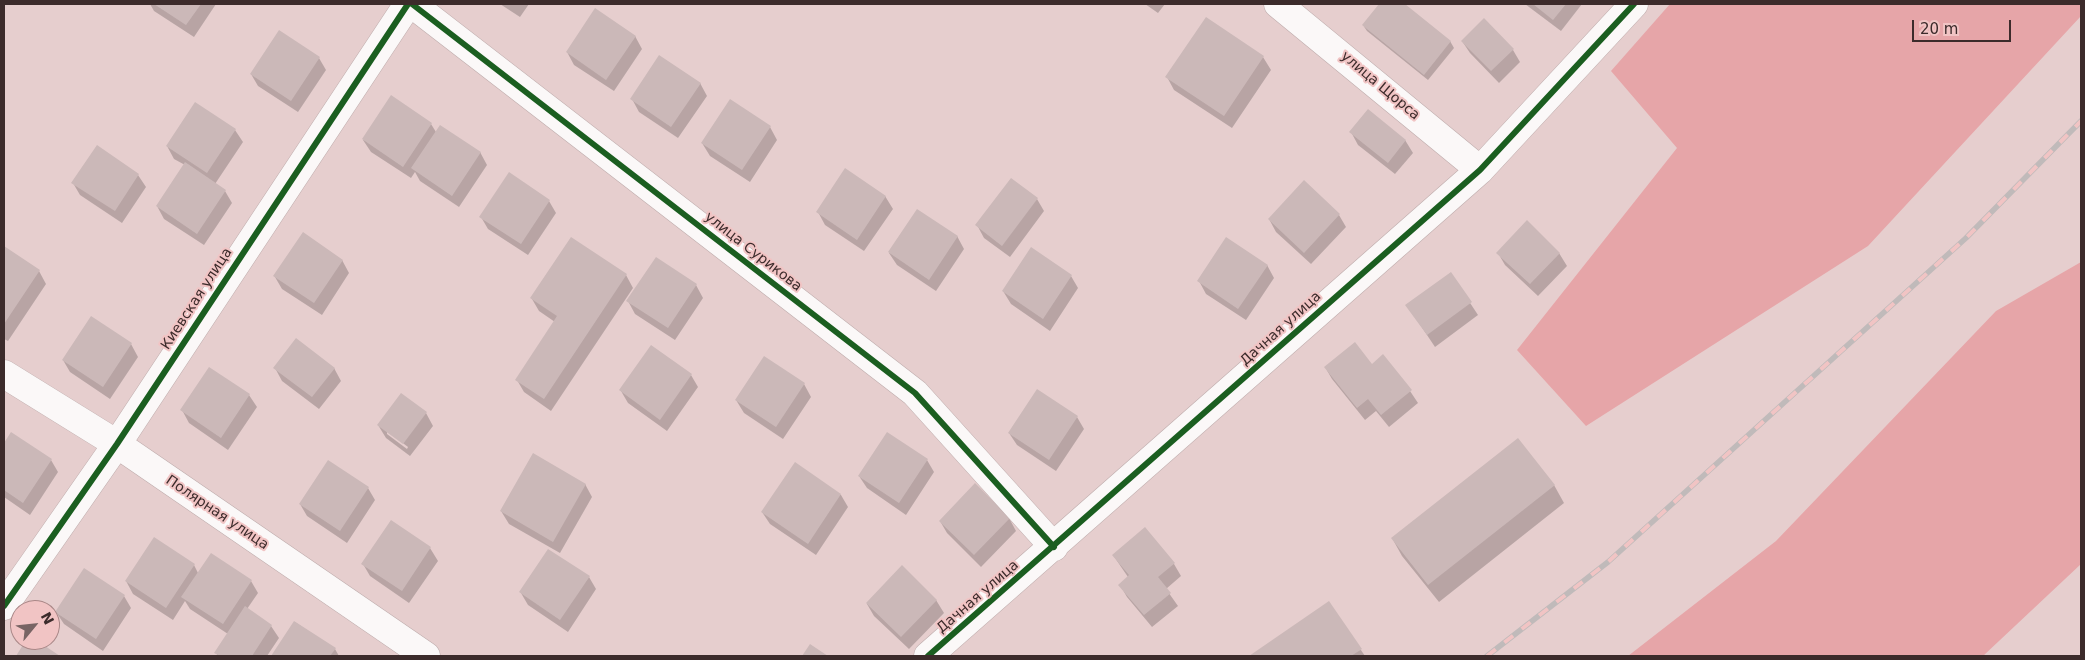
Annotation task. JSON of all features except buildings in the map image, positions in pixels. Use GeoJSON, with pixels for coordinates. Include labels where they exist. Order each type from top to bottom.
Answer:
{"type":"FeatureCollection","features":[{"type":"Feature","properties":{"kind":"street","name":"Киевская улица"},"geometry":{"type":"LineString","coordinates":[[4,606],[116,444],[408,4]]}},
{"type":"Feature","properties":{"kind":"street","name":"улица Сурикова"},"geometry":{"type":"LineString","coordinates":[[412,4],[916,393],[1054,547]]}},
{"type":"Feature","properties":{"kind":"street","name":"улица Щорса"},"geometry":{"type":"LineString","coordinates":[[1278,4],[1480,170]]}},
{"type":"Feature","properties":{"kind":"street","name":"Дачная улица"},"geometry":{"type":"LineString","coordinates":[[928,656],[1480,170],[1634,4]]}},
{"type":"Feature","properties":{"kind":"street","name":"Полярная улица"},"geometry":{"type":"LineString","coordinates":[[4,374],[116,444],[426,656]]}},
{"type":"Feature","properties":{"kind":"shaded area"},"geometry":{"type":"Polygon","coordinates":[[[1670,4],[2081,4],[2081,16],[1868,246],[1586,426],[1517,350],[1677,148],[1611,71],[1670,4]]]}},
{"type":"Feature","properties":{"kind":"shaded area"},"geometry":{"type":"Polygon","coordinates":[[[2081,262],[2081,564],[1983,656],[1628,656],[1776,541],[1996,311],[2081,262]]]}},
{"type":"Feature","properties":{"kind":"railway"},"geometry":{"type":"LineString","coordinates":[[1487,656],[1608,562],[1966,238],[2081,121]]}},
{"type":"Feature","properties":{"kind":"cycle path"},"geometry":{"type":"LineString","coordinates":[[4,606],[117,444],[408,4]]}},
{"type":"Feature","properties":{"kind":"cycle path"},"geometry":{"type":"LineString","coordinates":[[412,4],[915,393],[1054,547]]}},
{"type":"Feature","properties":{"kind":"cycle path"},"geometry":{"type":"LineString","coordinates":[[928,656],[1480,170],[1634,4]]}}]}
